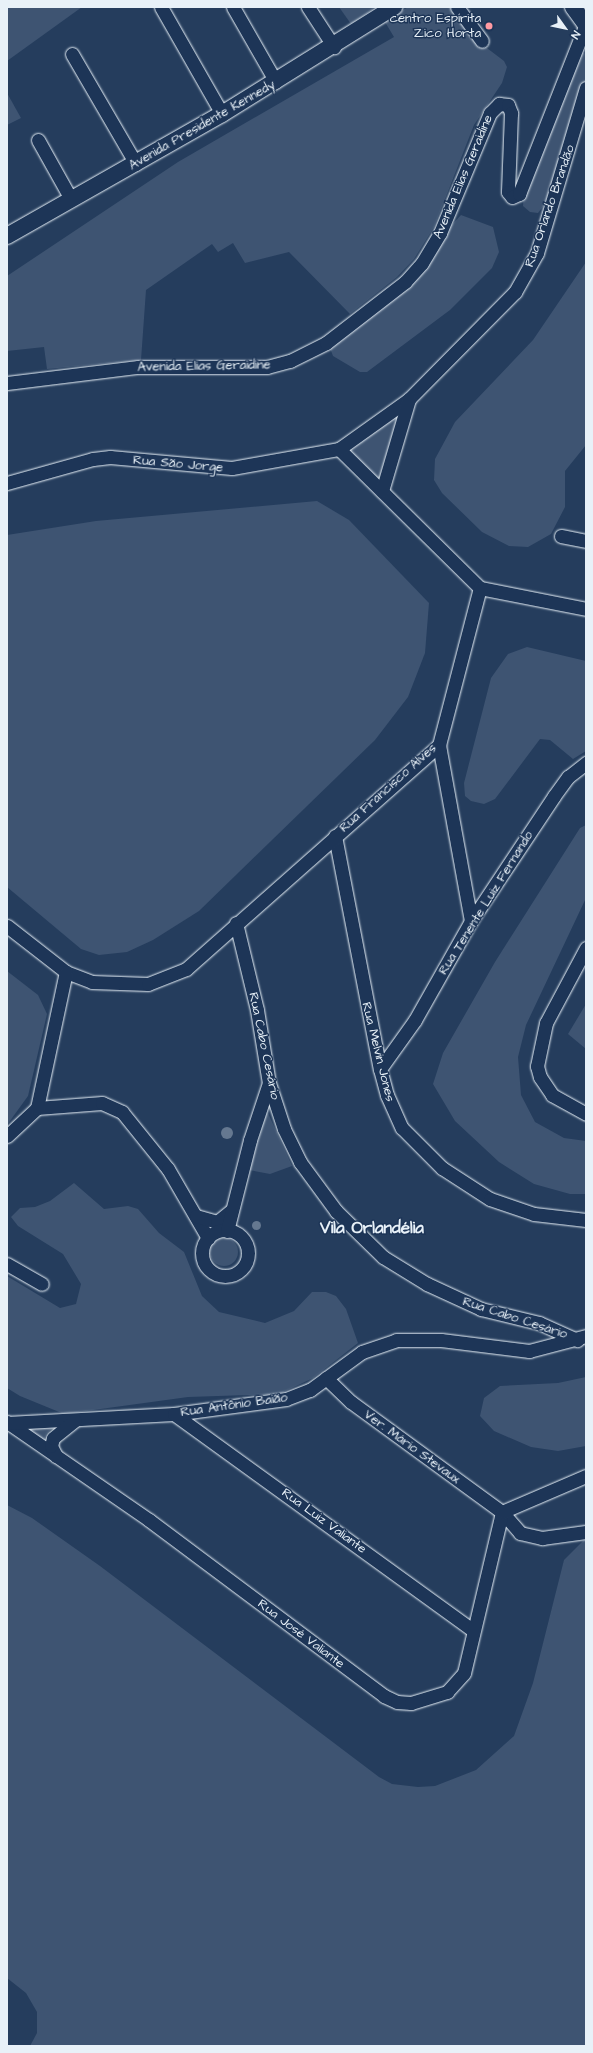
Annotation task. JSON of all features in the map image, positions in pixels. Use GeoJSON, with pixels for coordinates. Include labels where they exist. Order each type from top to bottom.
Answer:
{"type":"FeatureCollection","features":[{"type":"Feature","properties":{"kind":"main road","name":"Avenida Presidente Kennedy"},"geometry":{"type":"LineString","coordinates":[[7,236],[222,114],[334,47],[394,7]]}},
{"type":"Feature","properties":{"kind":"main road"},"geometry":{"type":"LineString","coordinates":[[573,7],[586,24]]}},
{"type":"Feature","properties":{"kind":"street"},"geometry":{"type":"LineString","coordinates":[[161,7],[222,114]]}},
{"type":"Feature","properties":{"kind":"street"},"geometry":{"type":"LineString","coordinates":[[233,7],[276,82]]}},
{"type":"Feature","properties":{"kind":"street"},"geometry":{"type":"LineString","coordinates":[[308,7],[334,47]]}},
{"type":"Feature","properties":{"kind":"street"},"geometry":{"type":"LineString","coordinates":[[457,7],[482,41]]}},
{"type":"Feature","properties":{"kind":"street","name":"Avenida Elias Geraidine"},"geometry":{"type":"LineString","coordinates":[[7,383],[138,367],[267,366],[290,362],[314,350],[405,282],[422,263],[440,233],[490,113],[497,104],[506,104],[511,113],[507,185],[512,197],[521,190],[586,24]]}},
{"type":"Feature","properties":{"kind":"street"},"geometry":{"type":"LineString","coordinates":[[72,54],[136,164]]}},
{"type":"Feature","properties":{"kind":"street","name":"Rua Orlando Brandão"},"geometry":{"type":"LineString","coordinates":[[339,449],[408,399],[504,307],[526,277],[551,211],[586,88]]}},
{"type":"Feature","properties":{"kind":"street"},"geometry":{"type":"LineString","coordinates":[[38,140],[71,199]]}},
{"type":"Feature","properties":{"kind":"street"},"geometry":{"type":"LineString","coordinates":[[382,491],[408,399]]}},
{"type":"Feature","properties":{"kind":"street"},"geometry":{"type":"LineString","coordinates":[[339,449],[480,588],[586,609]]}},
{"type":"Feature","properties":{"kind":"street","name":"Rua São Jorge"},"geometry":{"type":"LineString","coordinates":[[7,483],[110,457],[232,468],[339,449]]}},
{"type":"Feature","properties":{"kind":"street"},"geometry":{"type":"LineString","coordinates":[[561,536],[586,541]]}},
{"type":"Feature","properties":{"kind":"street","name":"Rua Francisco Alves"},"geometry":{"type":"LineString","coordinates":[[66,972],[92,982],[118,986],[154,983],[186,969],[236,923],[439,745],[480,588]]}},
{"type":"Feature","properties":{"kind":"street"},"geometry":{"type":"LineString","coordinates":[[439,745],[471,921]]}},
{"type":"Feature","properties":{"kind":"street","name":"Rua Tenente Luiz Fernando"},"geometry":{"type":"LineString","coordinates":[[380,1069],[415,1020],[471,921],[559,788],[586,763]]}},
{"type":"Feature","properties":{"kind":"street","name":"Rua Melvin Jones"},"geometry":{"type":"LineString","coordinates":[[335,836],[380,1069],[387,1095],[402,1128],[442,1168],[490,1199],[513,1208],[556,1219],[586,1220]]}},
{"type":"Feature","properties":{"kind":"street","name":"Rua Cabo Cesário"},"geometry":{"type":"LineString","coordinates":[[236,923],[257,1010],[270,1083],[300,1162],[336,1211],[383,1257],[453,1298],[582,1338]]}},
{"type":"Feature","properties":{"kind":"street"},"geometry":{"type":"LineString","coordinates":[[7,926],[66,972],[37,1108],[7,1136]]}},
{"type":"Feature","properties":{"kind":"street"},"geometry":{"type":"LineString","coordinates":[[586,948],[546,1023],[537,1059],[537,1071],[548,1090],[566,1105],[586,1114]]}},
{"type":"Feature","properties":{"kind":"street"},"geometry":{"type":"LineString","coordinates":[[227,1231],[232,1209],[270,1083]]}},
{"type":"Feature","properties":{"kind":"street"},"geometry":{"type":"LineString","coordinates":[[37,1108],[91,1102],[116,1108],[142,1134],[196,1216],[208,1238]]}},
{"type":"Feature","properties":{"kind":"street"},"geometry":{"type":"LineString","coordinates":[[196,1216],[217,1222],[226,1218],[232,1209]]}},
{"type":"Feature","properties":{"kind":"street"},"geometry":{"type":"LineString","coordinates":[[227,1231],[240,1237],[247,1251],[244,1265],[232,1275],[217,1275],[207,1268],[202,1251],[208,1238],[227,1231]]}},
{"type":"Feature","properties":{"kind":"street"},"geometry":{"type":"LineString","coordinates":[[7,1264],[42,1284]]}},
{"type":"Feature","properties":{"kind":"street","name":"Rua Antônio Baião"},"geometry":{"type":"LineString","coordinates":[[7,1422],[75,1420],[174,1414],[286,1399],[310,1390],[362,1352],[396,1340],[441,1340],[529,1351],[582,1338]]}},
{"type":"Feature","properties":{"kind":"street","name":"Ver. Mário Stevaux"},"geometry":{"type":"LineString","coordinates":[[326,1378],[351,1402],[502,1512],[525,1536],[557,1537],[586,1532]]}},
{"type":"Feature","properties":{"kind":"street","name":"Rua Luiz Valiante"},"geometry":{"type":"LineString","coordinates":[[174,1414],[472,1630]]}},
{"type":"Feature","properties":{"kind":"street"},"geometry":{"type":"LineString","coordinates":[[56,1456],[51,1446],[53,1438],[75,1420]]}},
{"type":"Feature","properties":{"kind":"street","name":"Rua José Valiante"},"geometry":{"type":"LineString","coordinates":[[7,1422],[149,1520],[384,1696],[397,1702],[426,1699],[458,1684],[468,1660],[472,1630],[502,1512]]}},
{"type":"Feature","properties":{"kind":"street"},"geometry":{"type":"LineString","coordinates":[[502,1512],[586,1476]]}},
{"type":"Feature","properties":{"kind":"shaded area"},"geometry":{"type":"Polygon","coordinates":[[[7,7],[82,7],[7,61],[7,7]]]}},
{"type":"Feature","properties":{"kind":"shaded area"},"geometry":{"type":"Polygon","coordinates":[[[339,7],[372,7],[373,9],[351,24],[339,7]]]}},
{"type":"Feature","properties":{"kind":"shaded area"},"geometry":{"type":"Polygon","coordinates":[[[408,7],[454,7],[479,42],[504,61],[507,67],[502,83],[474,125],[434,227],[414,259],[397,277],[350,314],[289,252],[245,263],[233,243],[218,252],[212,244],[146,290],[141,360],[47,369],[44,347],[7,351],[7,276],[178,162],[394,37],[385,22],[408,7]]]}},
{"type":"Feature","properties":{"kind":"shaded area"},"geometry":{"type":"Polygon","coordinates":[[[580,52],[586,54],[586,79],[545,204],[538,213],[530,212],[523,206],[524,195],[580,52]]]}},
{"type":"Feature","properties":{"kind":"shaded area"},"geometry":{"type":"Polygon","coordinates":[[[7,93],[21,118],[7,125],[7,93]]]}},
{"type":"Feature","properties":{"kind":"shaded area"},"geometry":{"type":"Polygon","coordinates":[[[461,215],[493,227],[499,252],[492,268],[450,310],[367,372],[360,372],[333,356],[330,348],[359,325],[461,215]]]}},
{"type":"Feature","properties":{"kind":"shaded area"},"geometry":{"type":"Polygon","coordinates":[[[586,262],[586,445],[565,471],[565,507],[551,534],[528,547],[509,546],[482,532],[442,493],[434,480],[435,459],[455,422],[533,340],[586,262]]]}},
{"type":"Feature","properties":{"kind":"shaded area"},"geometry":{"type":"Polygon","coordinates":[[[409,399],[382,491],[339,449],[409,399]]]}},
{"type":"Feature","properties":{"kind":"shaded area"},"geometry":{"type":"Polygon","coordinates":[[[317,501],[349,520],[429,603],[425,653],[408,697],[375,740],[199,911],[153,940],[127,952],[99,955],[81,949],[7,887],[7,535],[96,521],[317,501]]]}},
{"type":"Feature","properties":{"kind":"shaded area"},"geometry":{"type":"Polygon","coordinates":[[[527,647],[586,661],[586,751],[573,759],[550,740],[540,739],[495,799],[484,804],[471,801],[465,796],[464,783],[491,678],[508,654],[527,647]]]}},
{"type":"Feature","properties":{"kind":"shaded area"},"geometry":{"type":"Polygon","coordinates":[[[586,825],[586,898],[526,1025],[518,1057],[521,1095],[535,1122],[564,1138],[586,1141],[586,1194],[570,1194],[534,1184],[499,1162],[455,1121],[433,1084],[443,1053],[495,962],[580,828],[586,825]]]}},
{"type":"Feature","properties":{"kind":"shaded area"},"geometry":{"type":"Polygon","coordinates":[[[7,971],[38,995],[47,1014],[28,1096],[7,1125],[7,971]]]}},
{"type":"Feature","properties":{"kind":"shaded area"},"geometry":{"type":"Polygon","coordinates":[[[586,1004],[586,1049],[568,1034],[586,1004]]]}},
{"type":"Feature","properties":{"kind":"shaded area"},"geometry":{"type":"Polygon","coordinates":[[[267,1111],[292,1166],[270,1174],[249,1170],[267,1111]]]}},
{"type":"Feature","properties":{"kind":"shaded area"},"geometry":{"type":"Polygon","coordinates":[[[227,1127],[231,1129],[233,1133],[231,1137],[227,1139],[223,1137],[221,1133],[223,1129],[227,1127]]]}},
{"type":"Feature","properties":{"kind":"shaded area"},"geometry":{"type":"Polygon","coordinates":[[[74,1183],[104,1209],[128,1206],[138,1209],[159,1233],[184,1252],[202,1296],[219,1312],[265,1323],[294,1311],[312,1292],[326,1292],[336,1296],[346,1309],[358,1343],[313,1378],[279,1394],[188,1397],[64,1414],[20,1396],[7,1388],[7,1276],[60,1308],[76,1304],[81,1284],[63,1254],[18,1226],[11,1217],[20,1208],[35,1207],[50,1201],[74,1183]]]}},
{"type":"Feature","properties":{"kind":"shaded area"},"geometry":{"type":"Polygon","coordinates":[[[254,1221],[258,1221],[260,1225],[258,1229],[254,1229],[252,1227],[252,1223],[254,1221]]]}},
{"type":"Feature","properties":{"kind":"shaded area"},"geometry":{"type":"Polygon","coordinates":[[[224,1238],[234,1242],[238,1252],[234,1262],[224,1266],[214,1262],[210,1252],[214,1242],[224,1238]]]}},
{"type":"Feature","properties":{"kind":"shaded area"},"geometry":{"type":"Polygon","coordinates":[[[586,1377],[586,1446],[558,1451],[531,1447],[494,1431],[480,1416],[484,1398],[500,1386],[558,1383],[586,1377]]]}},
{"type":"Feature","properties":{"kind":"shaded area"},"geometry":{"type":"Polygon","coordinates":[[[60,1421],[46,1434],[44,1441],[17,1425],[60,1421]]]}},
{"type":"Feature","properties":{"kind":"shaded area"},"geometry":{"type":"Polygon","coordinates":[[[7,1505],[32,1518],[100,1566],[379,1777],[392,1784],[418,1787],[435,1786],[476,1770],[514,1736],[533,1683],[564,1560],[586,1538],[586,2046],[30,2046],[37,2033],[37,2012],[26,1993],[7,1978],[7,1505]]]}},
{"type":"Feature","properties":{"kind":"place","name":"centro Espírita Zico Horta"},"geometry":{"type":"Point","coordinates":[489,26]}},
{"type":"Feature","properties":{"kind":"district","name":"Vila Orlandélia"},"geometry":{"type":"Point","coordinates":[372,1229]}}]}
